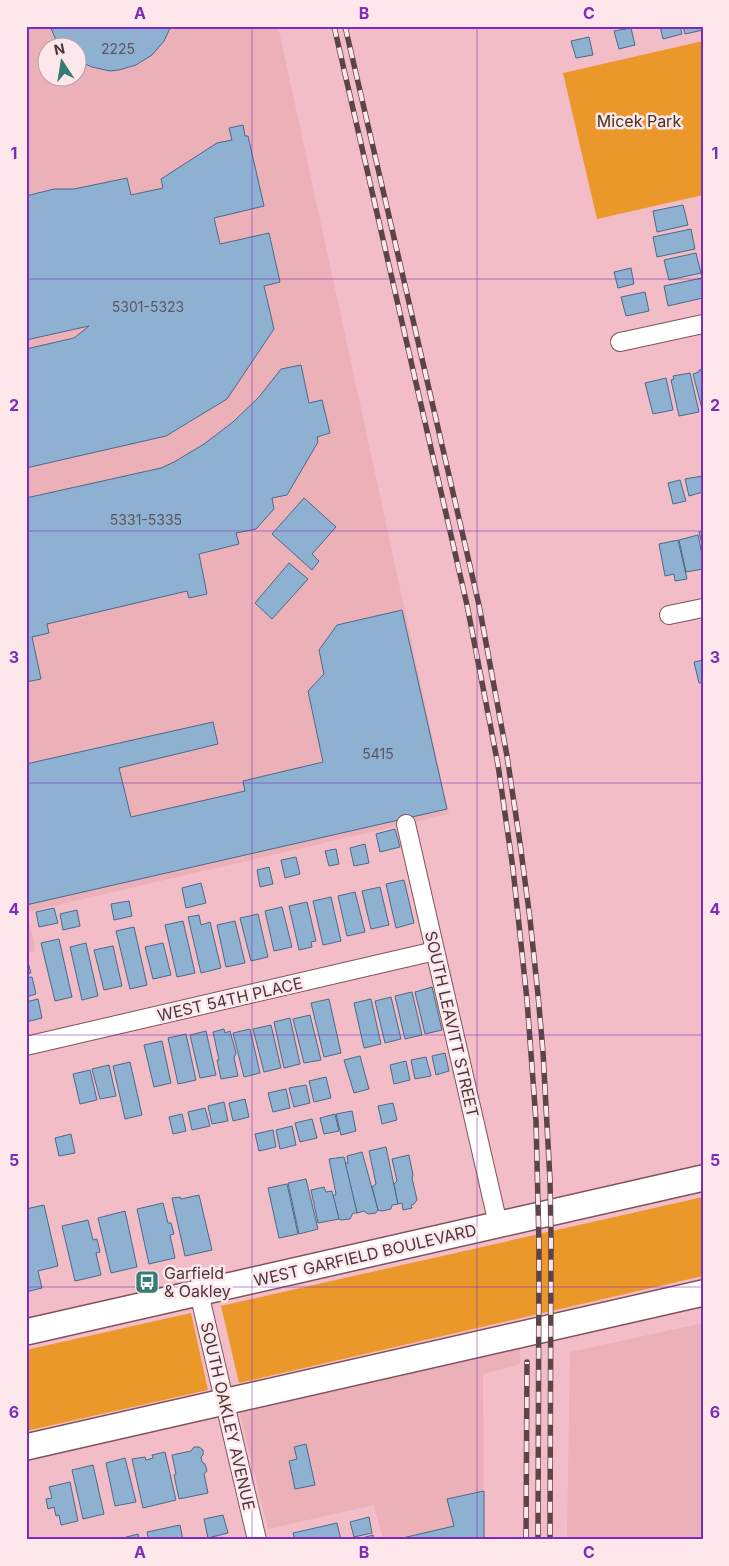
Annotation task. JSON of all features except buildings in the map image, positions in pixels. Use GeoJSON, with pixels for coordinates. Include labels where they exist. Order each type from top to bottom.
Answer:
{"type":"FeatureCollection","features":[{"type":"Feature","properties":{"kind":"street"},"geometry":{"type":"LineString","coordinates":[[620,342],[703,324]]}},
{"type":"Feature","properties":{"kind":"street"},"geometry":{"type":"LineString","coordinates":[[669,615],[703,608]]}},
{"type":"Feature","properties":{"kind":"street","name":"SOUTH LEAVITT STREET"},"geometry":{"type":"LineString","coordinates":[[406,824],[498,1224]]}},
{"type":"Feature","properties":{"kind":"street","name":"WEST 54TH PLACE"},"geometry":{"type":"LineString","coordinates":[[26,1046],[435,951]]}},
{"type":"Feature","properties":{"kind":"street","name":"WEST GARFIELD BOULEVARD"},"geometry":{"type":"LineString","coordinates":[[26,1332],[703,1178]]}},
{"type":"Feature","properties":{"kind":"street","name":"SOUTH OAKLEY AVENUE"},"geometry":{"type":"LineString","coordinates":[[200,1293],[257,1540]]}},
{"type":"Feature","properties":{"kind":"street"},"geometry":{"type":"LineString","coordinates":[[26,1447],[703,1293]]}},
{"type":"Feature","properties":{"kind":"shaded area"},"geometry":{"type":"Polygon","coordinates":[[[26,26],[278,26],[449,814],[27,912],[36,951],[26,953],[26,26]]]}},
{"type":"Feature","properties":{"kind":"shaded area"},"geometry":{"type":"Polygon","coordinates":[[[703,1323],[703,1540],[567,1540],[570,1352],[703,1323]]]}},
{"type":"Feature","properties":{"kind":"shaded area"},"geometry":{"type":"Polygon","coordinates":[[[520,1346],[520,1364],[483,1374],[484,1540],[383,1540],[374,1505],[268,1529],[239,1410],[520,1346]]]}},
{"type":"Feature","properties":{"kind":"green space","name":"Micek Park"},"geometry":{"type":"Polygon","coordinates":[[[703,41],[703,195],[597,219],[563,73],[703,41]]]}},
{"type":"Feature","properties":{"kind":"green space"},"geometry":{"type":"Polygon","coordinates":[[[703,1197],[703,1276],[239,1383],[221,1306],[703,1197]]]}},
{"type":"Feature","properties":{"kind":"green space"},"geometry":{"type":"Polygon","coordinates":[[[191,1313],[208,1390],[26,1431],[26,1350],[191,1313]]]}},
{"type":"Feature","properties":{"kind":"railway"},"geometry":{"type":"LineString","coordinates":[[334,26],[467,605],[498,765],[513,869],[527,1000],[536,1121],[539,1245],[538,1540]]}},
{"type":"Feature","properties":{"kind":"railway"},"geometry":{"type":"LineString","coordinates":[[345,26],[479,605],[507,756],[520,843],[538,995],[550,1180],[550,1540]]}},
{"type":"Feature","properties":{"kind":"railway"},"geometry":{"type":"LineString","coordinates":[[526,1540],[527,1362]]}},
{"type":"Feature","properties":{"kind":"place","name":"Garfield & Oakley"},"geometry":{"type":"Point","coordinates":[147,1282]}}]}
